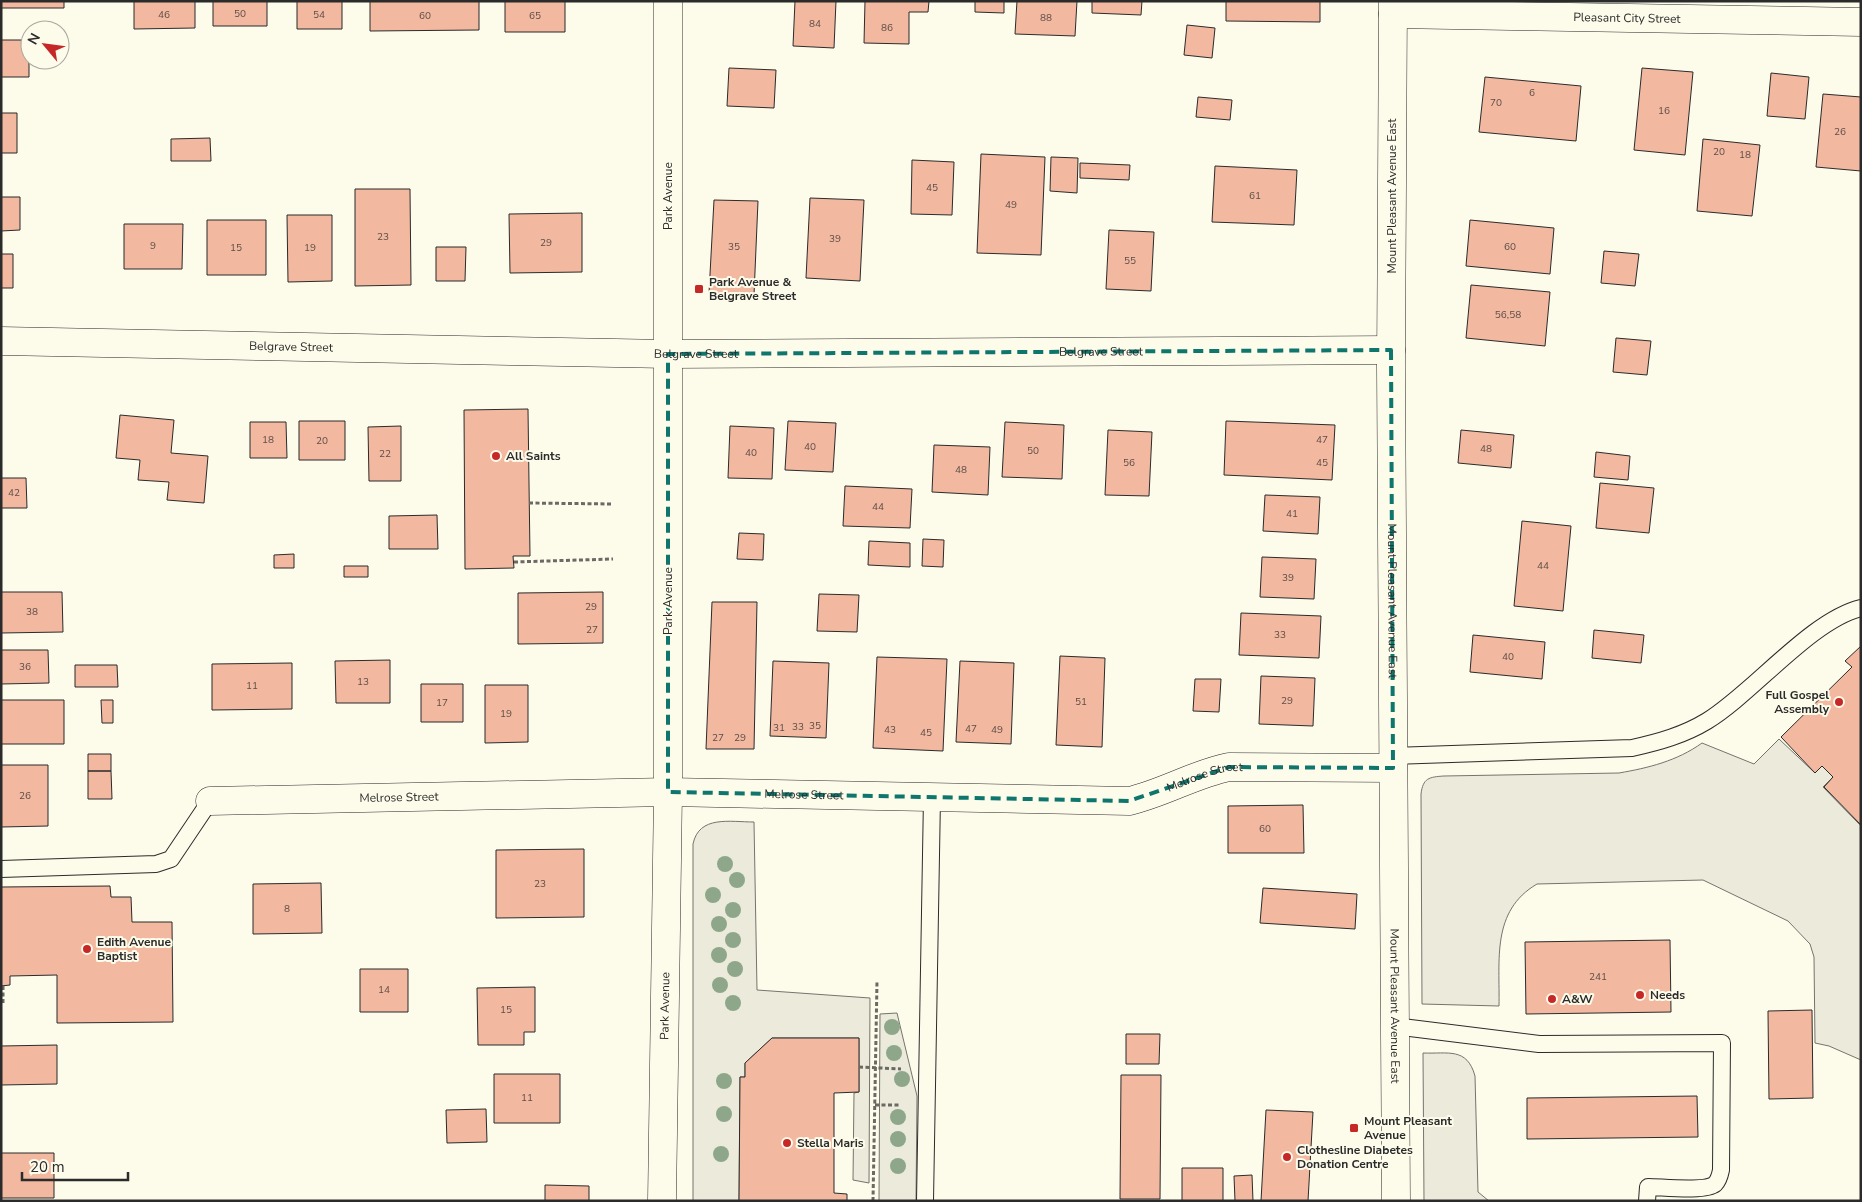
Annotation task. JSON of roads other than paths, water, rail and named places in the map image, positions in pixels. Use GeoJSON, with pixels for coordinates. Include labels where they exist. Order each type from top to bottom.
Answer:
{"type":"FeatureCollection","features":[{"type":"Feature","properties":{"kind":"street","name":"Park Avenue"},"geometry":{"type":"LineString","coordinates":[[662,1201],[668,792],[668,1]]}},
{"type":"Feature","properties":{"kind":"street","name":"Pleasant City Street"},"geometry":{"type":"LineString","coordinates":[[1393,7],[1861,22]]}},
{"type":"Feature","properties":{"kind":"street","name":"Mount Pleasant Avenue East"},"geometry":{"type":"LineString","coordinates":[[1393,7],[1391,350],[1396,1201]]}},
{"type":"Feature","properties":{"kind":"street","name":"Belgrave Street"},"geometry":{"type":"LineString","coordinates":[[1,341],[668,354],[1391,350]]}},
{"type":"Feature","properties":{"kind":"street","name":"Melrose Street"},"geometry":{"type":"LineString","coordinates":[[210,801],[668,792],[1129,800],[1152,796],[1206,772],[1229,767],[1393,762]]}},
{"type":"Feature","properties":{"kind":"lane"},"geometry":{"type":"LineString","coordinates":[[1393,762],[1632,748],[1670,739],[1708,720],[1826,626],[1861,608]]}},
{"type":"Feature","properties":{"kind":"lane"},"geometry":{"type":"LineString","coordinates":[[926,1201],[932,797]]}},
{"type":"Feature","properties":{"kind":"lane"},"geometry":{"type":"LineString","coordinates":[[1,869],[156,864],[171,859],[210,801]]}},
{"type":"Feature","properties":{"kind":"lane"},"geometry":{"type":"LineString","coordinates":[[1394,1026],[1539,1044],[1722,1044],[1721,1170],[1719,1178],[1716,1183],[1705,1188],[1648,1187],[1647,1201]]}},
{"type":"Feature","properties":{"kind":"place","name":"Park Avenue & Belgrave Street"},"geometry":{"type":"Point","coordinates":[699,289]}},
{"type":"Feature","properties":{"kind":"place","name":"All Saints"},"geometry":{"type":"Point","coordinates":[496,456]}},
{"type":"Feature","properties":{"kind":"place","name":"Full Gospel Assembly"},"geometry":{"type":"Point","coordinates":[1839,702]}},
{"type":"Feature","properties":{"kind":"place","name":"Edith Avenue Baptist"},"geometry":{"type":"Point","coordinates":[87,949]}},
{"type":"Feature","properties":{"kind":"place","name":"Needs"},"geometry":{"type":"Point","coordinates":[1640,995]}},
{"type":"Feature","properties":{"kind":"place","name":"A&W"},"geometry":{"type":"Point","coordinates":[1552,999]}},
{"type":"Feature","properties":{"kind":"place","name":"Mount Pleasant Avenue"},"geometry":{"type":"Point","coordinates":[1354,1128]}},
{"type":"Feature","properties":{"kind":"place","name":"Stella Maris"},"geometry":{"type":"Point","coordinates":[787,1143]}},
{"type":"Feature","properties":{"kind":"place","name":"Clothesline Diabetes Donation Centre"},"geometry":{"type":"Point","coordinates":[1287,1157]}}]}
